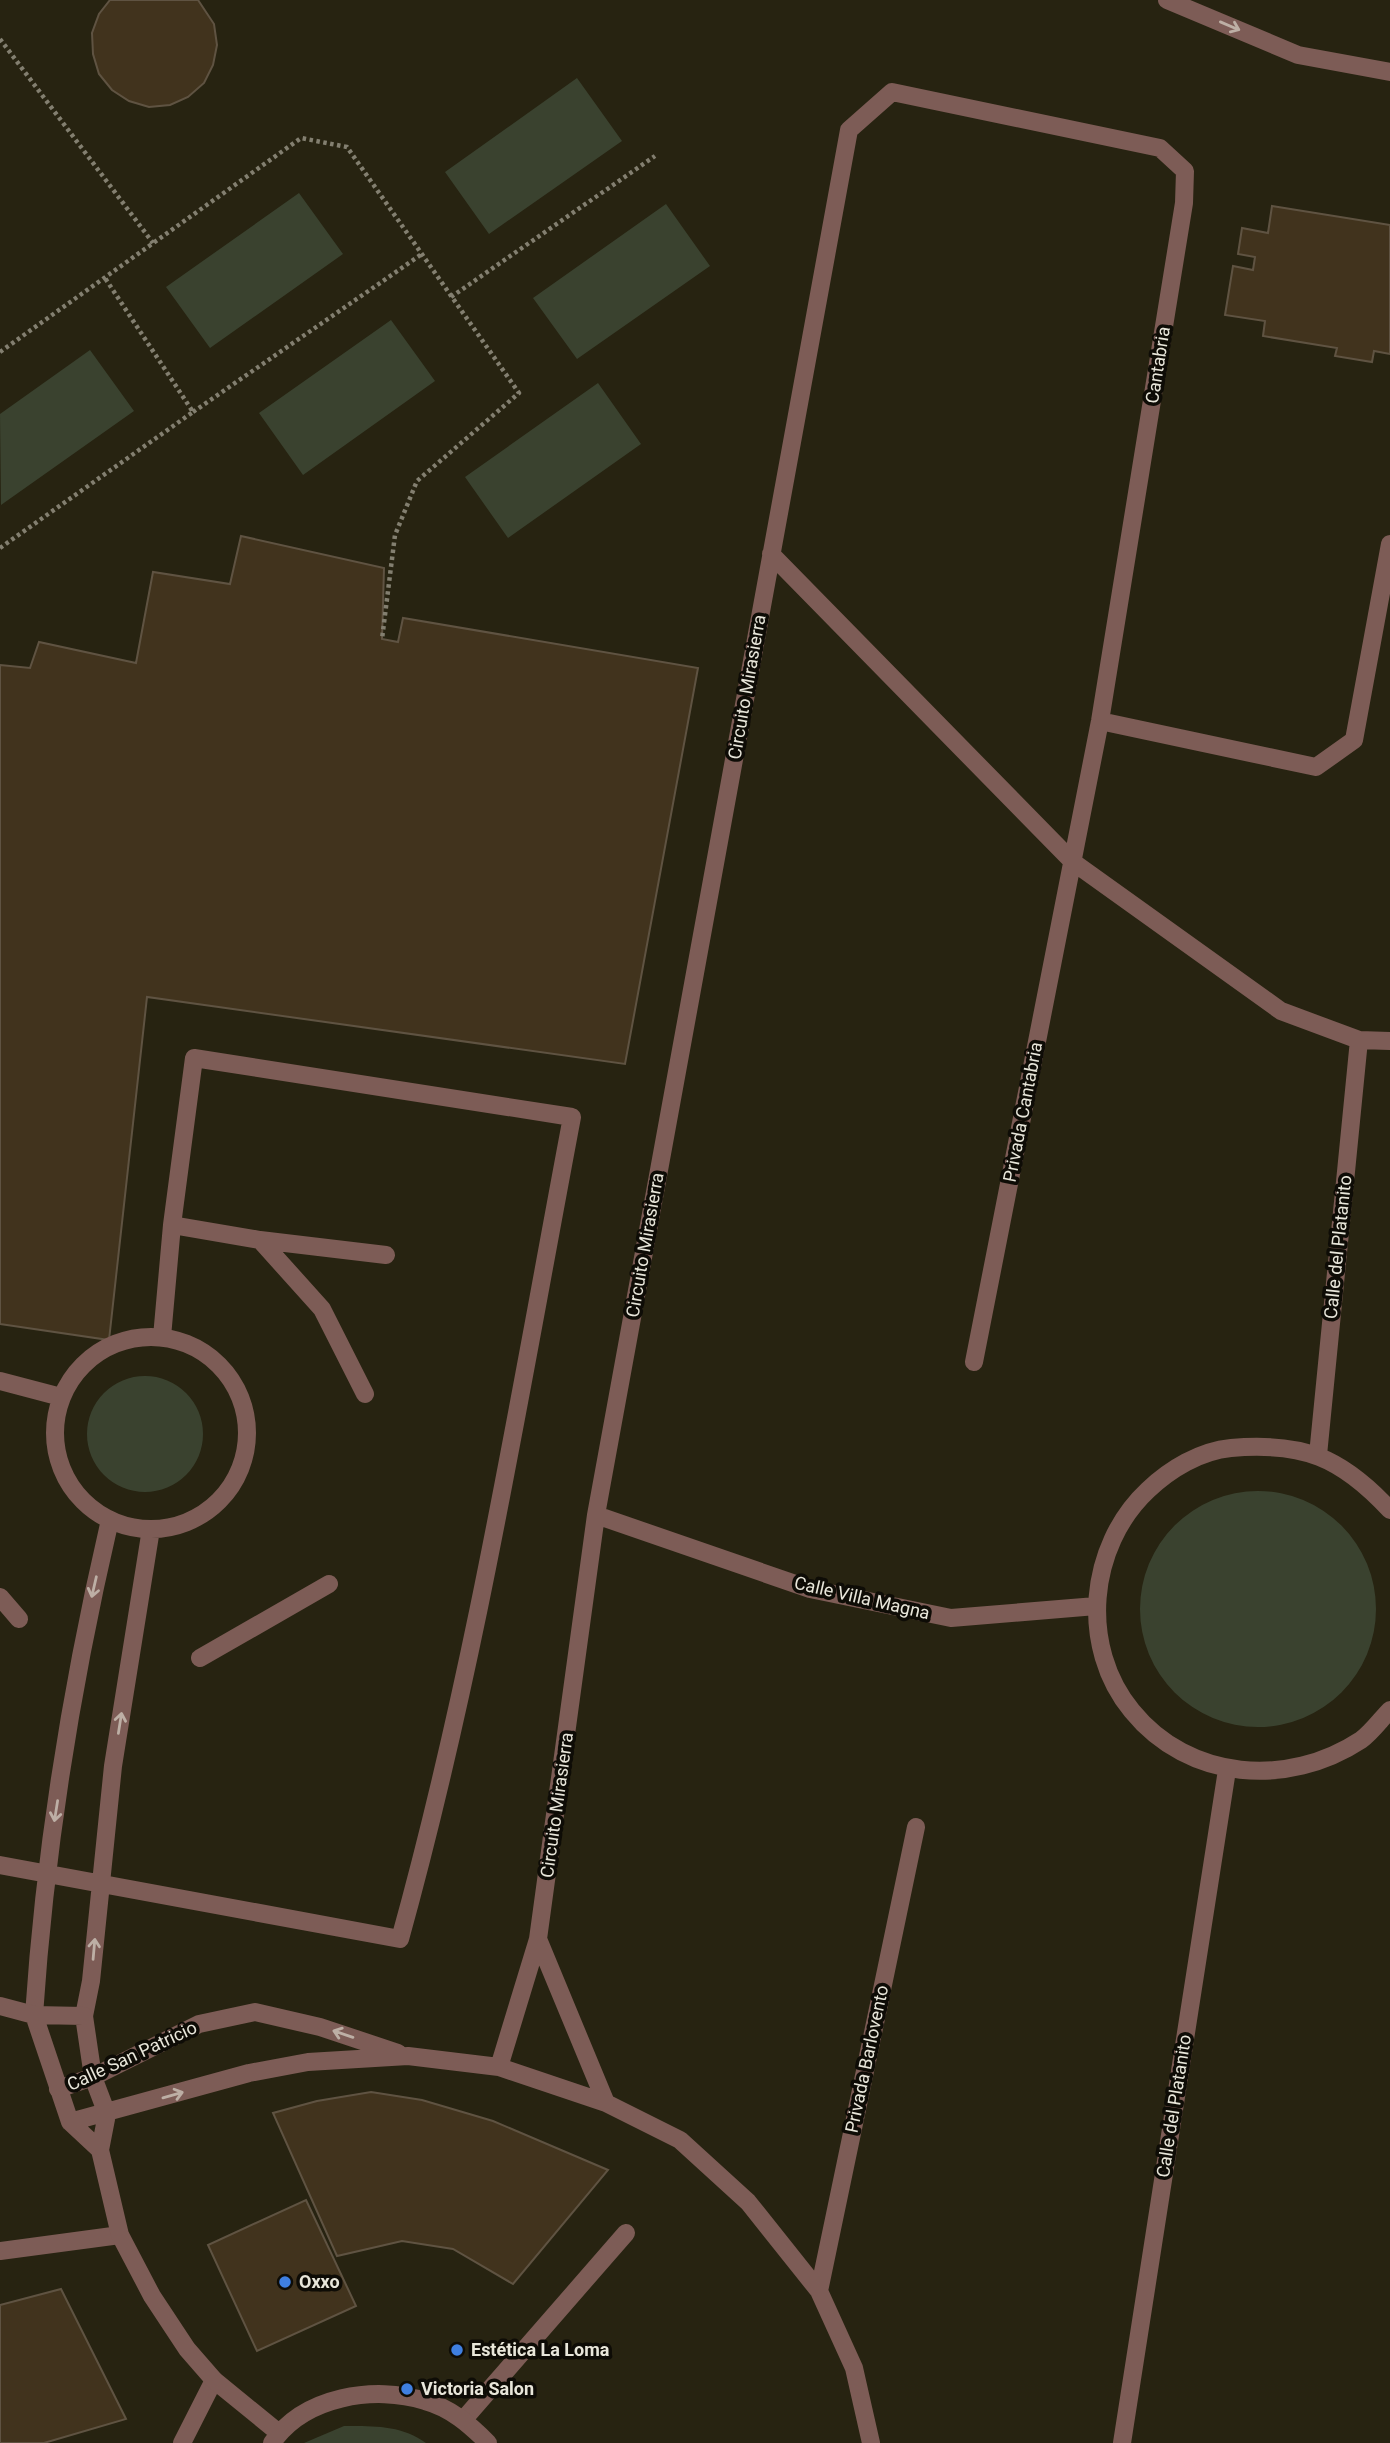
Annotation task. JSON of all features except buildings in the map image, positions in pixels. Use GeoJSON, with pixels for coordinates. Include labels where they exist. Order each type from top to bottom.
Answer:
{"type":"FeatureCollection","features":[{"type":"Feature","properties":{"kind":"street"},"geometry":{"type":"LineString","coordinates":[[1167,0],[1298,55],[1390,72]]}},
{"type":"Feature","properties":{"kind":"street","name":"Circuito Mirasierra"},"geometry":{"type":"LineString","coordinates":[[499,2067],[538,1939],[597,1515],[849,130],[892,92]]}},
{"type":"Feature","properties":{"kind":"street","name":"Cantabria"},"geometry":{"type":"LineString","coordinates":[[892,92],[1160,148],[1185,171],[1182,217],[1100,722],[1073,862]]}},
{"type":"Feature","properties":{"kind":"street"},"geometry":{"type":"LineString","coordinates":[[1100,722],[1316,767],[1354,740],[1390,544]]}},
{"type":"Feature","properties":{"kind":"street"},"geometry":{"type":"LineString","coordinates":[[771,554],[1073,862],[1281,1011],[1359,1040],[1390,1041]]}},
{"type":"Feature","properties":{"kind":"street","name":"Privada Cantabria"},"geometry":{"type":"LineString","coordinates":[[974,1362],[1073,862]]}},
{"type":"Feature","properties":{"kind":"street","name":"Calle del Platanito"},"geometry":{"type":"LineString","coordinates":[[1318,1455],[1359,1040]]}},
{"type":"Feature","properties":{"kind":"street"},"geometry":{"type":"LineString","coordinates":[[0,1865],[100,1886],[400,1939],[435,1813],[459,1709],[572,1117],[194,1058],[172,1225],[162,1337]]}},
{"type":"Feature","properties":{"kind":"street"},"geometry":{"type":"LineString","coordinates":[[172,1225],[260,1240],[386,1255]]}},
{"type":"Feature","properties":{"kind":"street"},"geometry":{"type":"LineString","coordinates":[[260,1240],[322,1309],[365,1394]]}},
{"type":"Feature","properties":{"kind":"street"},"geometry":{"type":"LineString","coordinates":[[137,1337],[162,1337],[191,1345],[216,1362],[236,1385],[247,1415],[247,1445],[239,1474],[222,1499],[198,1518],[169,1528],[150,1529],[110,1520],[86,1504],[64,1472],[57,1454],[55,1425],[61,1397],[74,1375],[92,1356],[114,1344],[137,1337]]}},
{"type":"Feature","properties":{"kind":"street"},"geometry":{"type":"LineString","coordinates":[[0,1381],[61,1397]]}},
{"type":"Feature","properties":{"kind":"street"},"geometry":{"type":"LineString","coordinates":[[1390,1510],[1362,1480],[1318,1455],[1269,1445],[1216,1449],[1168,1472],[1130,1507],[1105,1554],[1096,1606],[1104,1661],[1132,1711],[1174,1748],[1227,1770],[1274,1773],[1321,1762],[1363,1738],[1390,1710]]}},
{"type":"Feature","properties":{"kind":"street","name":"Calle Villa Magna"},"geometry":{"type":"LineString","coordinates":[[597,1515],[810,1589],[951,1618],[1096,1606]]}},
{"type":"Feature","properties":{"kind":"street"},"geometry":{"type":"LineString","coordinates":[[100,2150],[70,2122],[34,2015],[45,1874],[82,1641],[110,1520]]}},
{"type":"Feature","properties":{"kind":"street"},"geometry":{"type":"LineString","coordinates":[[150,1529],[113,1766],[91,1981],[83,2016],[93,2077],[107,2114],[100,2150],[120,2235],[159,2306],[187,2349],[214,2380],[276,2438],[306,2412],[344,2397],[385,2393],[426,2401],[464,2419],[488,2443]]}},
{"type":"Feature","properties":{"kind":"street"},"geometry":{"type":"LineString","coordinates":[[201,1658],[330,1584]]}},
{"type":"Feature","properties":{"kind":"street"},"geometry":{"type":"LineString","coordinates":[[0,1597],[19,1619]]}},
{"type":"Feature","properties":{"kind":"street","name":"Calle del Platanito"},"geometry":{"type":"LineString","coordinates":[[1122,2443],[1227,1770]]}},
{"type":"Feature","properties":{"kind":"street","name":"Privada Barlovento"},"geometry":{"type":"LineString","coordinates":[[819,2291],[916,1827]]}},
{"type":"Feature","properties":{"kind":"street"},"geometry":{"type":"LineString","coordinates":[[538,1939],[606,2103]]}},
{"type":"Feature","properties":{"kind":"street"},"geometry":{"type":"LineString","coordinates":[[0,2006],[34,2015],[83,2016]]}},
{"type":"Feature","properties":{"kind":"street","name":"Calle San Patricio"},"geometry":{"type":"LineString","coordinates":[[58,2089],[93,2077],[200,2024],[255,2012],[320,2026],[408,2056]]}},
{"type":"Feature","properties":{"kind":"street","name":"Calle San Patricio"},"geometry":{"type":"LineString","coordinates":[[70,2122],[261,2071],[308,2062],[408,2056],[499,2067]]}},
{"type":"Feature","properties":{"kind":"street"},"geometry":{"type":"LineString","coordinates":[[499,2067],[606,2103],[680,2140],[748,2202],[819,2291],[854,2368],[871,2443]]}},
{"type":"Feature","properties":{"kind":"street"},"geometry":{"type":"LineString","coordinates":[[464,2419],[626,2233]]}},
{"type":"Feature","properties":{"kind":"street"},"geometry":{"type":"LineString","coordinates":[[0,2250],[120,2235]]}},
{"type":"Feature","properties":{"kind":"street"},"geometry":{"type":"LineString","coordinates":[[182,2443],[214,2380]]}},
{"type":"Feature","properties":{"kind":"path"},"geometry":{"type":"LineString","coordinates":[[0,39],[153,243]]}},
{"type":"Feature","properties":{"kind":"path"},"geometry":{"type":"LineString","coordinates":[[0,352],[300,138],[347,146],[519,393],[417,481],[396,535],[382,639]]}},
{"type":"Feature","properties":{"kind":"path"},"geometry":{"type":"LineString","coordinates":[[452,297],[655,156]]}},
{"type":"Feature","properties":{"kind":"path"},"geometry":{"type":"LineString","coordinates":[[0,548],[422,254]]}},
{"type":"Feature","properties":{"kind":"path"},"geometry":{"type":"LineString","coordinates":[[105,278],[193,412]]}},
{"type":"Feature","properties":{"kind":"green space"},"geometry":{"type":"Polygon","coordinates":[[[577,78],[622,141],[489,234],[445,172],[577,78]]]}},
{"type":"Feature","properties":{"kind":"green space"},"geometry":{"type":"Polygon","coordinates":[[[299,193],[343,254],[210,348],[166,287],[299,193]]]}},
{"type":"Feature","properties":{"kind":"green space"},"geometry":{"type":"Polygon","coordinates":[[[666,204],[710,266],[577,359],[533,298],[666,204]]]}},
{"type":"Feature","properties":{"kind":"green space"},"geometry":{"type":"Polygon","coordinates":[[[391,320],[435,381],[303,475],[259,413],[391,320]]]}},
{"type":"Feature","properties":{"kind":"green space"},"geometry":{"type":"Polygon","coordinates":[[[90,350],[134,411],[1,505],[0,414],[90,350]]]}},
{"type":"Feature","properties":{"kind":"green space"},"geometry":{"type":"Polygon","coordinates":[[[598,383],[641,444],[508,538],[465,477],[598,383]]]}},
{"type":"Feature","properties":{"kind":"green space"},"geometry":{"type":"Polygon","coordinates":[[[145,1376],[167,1380],[186,1393],[199,1412],[203,1434],[199,1456],[186,1475],[167,1488],[145,1492],[123,1488],[104,1475],[91,1456],[87,1434],[91,1412],[104,1393],[123,1380],[145,1376]]]}},
{"type":"Feature","properties":{"kind":"green space"},"geometry":{"type":"Polygon","coordinates":[[[1246,1491],[1270,1491],[1314,1505],[1342,1525],[1367,1564],[1374,1586],[1374,1632],[1367,1654],[1342,1693],[1314,1713],[1292,1722],[1270,1727],[1246,1727],[1202,1713],[1174,1693],[1154,1665],[1145,1643],[1140,1621],[1140,1597],[1154,1553],[1174,1525],[1202,1505],[1224,1496],[1246,1491]]]}},
{"type":"Feature","properties":{"kind":"green space"},"geometry":{"type":"Polygon","coordinates":[[[344,2426],[397,2430],[426,2443],[304,2443],[344,2426]]]}},
{"type":"Feature","properties":{"kind":"place","name":"Oxxo"},"geometry":{"type":"Point","coordinates":[285,2282]}},
{"type":"Feature","properties":{"kind":"place","name":"Estética La Loma"},"geometry":{"type":"Point","coordinates":[457,2350]}},
{"type":"Feature","properties":{"kind":"place","name":"Victoria Salon"},"geometry":{"type":"Point","coordinates":[407,2389]}}]}
